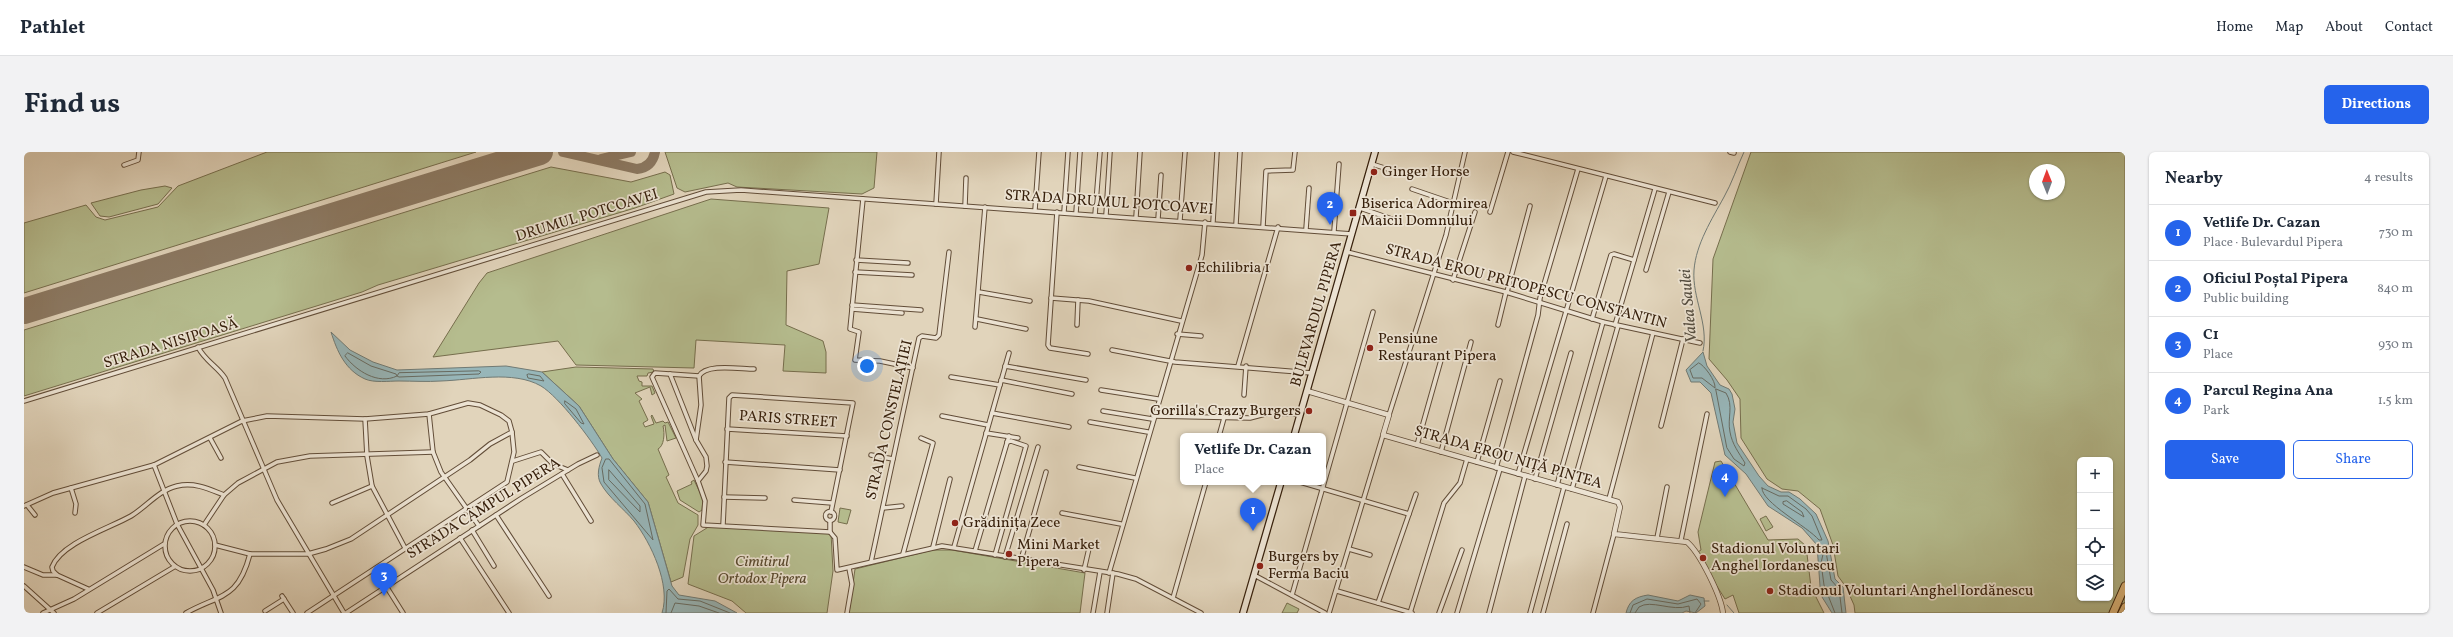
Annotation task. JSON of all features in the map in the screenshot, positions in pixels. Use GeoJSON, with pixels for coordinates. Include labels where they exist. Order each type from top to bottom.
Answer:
{"type":"FeatureCollection","features":[{"type":"Feature","properties":{"kind":"highway"},"geometry":{"type":"LineString","coordinates":[[2113,613],[2125,586]]}},
{"type":"Feature","properties":{"kind":"highway"},"geometry":{"type":"LineString","coordinates":[[2122,613],[2125,607]]}},
{"type":"Feature","properties":{"kind":"main road","name":"BULEVARDUL PIPERA"},"geometry":{"type":"LineString","coordinates":[[1295,433],[1375,152]]}},
{"type":"Feature","properties":{"kind":"main road"},"geometry":{"type":"LineString","coordinates":[[1243,613],[1280,485]]}},
{"type":"Feature","properties":{"kind":"street"},"geometry":{"type":"LineString","coordinates":[[124,165],[138,160],[139,152]]}},
{"type":"Feature","properties":{"kind":"street"},"geometry":{"type":"LineString","coordinates":[[936,204],[939,152]]}},
{"type":"Feature","properties":{"kind":"street"},"geometry":{"type":"LineString","coordinates":[[1036,210],[1039,152]]}},
{"type":"Feature","properties":{"kind":"street"},"geometry":{"type":"LineString","coordinates":[[1064,212],[1068,152]]}},
{"type":"Feature","properties":{"kind":"street"},"geometry":{"type":"LineString","coordinates":[[1076,213],[1080,152]]}},
{"type":"Feature","properties":{"kind":"street"},"geometry":{"type":"LineString","coordinates":[[1096,215],[1100,152]]}},
{"type":"Feature","properties":{"kind":"street"},"geometry":{"type":"LineString","coordinates":[[1106,215],[1110,152]]}},
{"type":"Feature","properties":{"kind":"street"},"geometry":{"type":"LineString","coordinates":[[1136,217],[1140,152]]}},
{"type":"Feature","properties":{"kind":"street"},"geometry":{"type":"LineString","coordinates":[[1180,220],[1185,152]]}},
{"type":"Feature","properties":{"kind":"street"},"geometry":{"type":"LineString","coordinates":[[1213,222],[1217,152]]}},
{"type":"Feature","properties":{"kind":"street"},"geometry":{"type":"LineString","coordinates":[[1236,224],[1240,152]]}},
{"type":"Feature","properties":{"kind":"street"},"geometry":{"type":"LineString","coordinates":[[1263,226],[1266,171],[1293,170],[1295,152]]}},
{"type":"Feature","properties":{"kind":"street"},"geometry":{"type":"LineString","coordinates":[[1329,613],[1382,435],[1434,276],[1466,152]]}},
{"type":"Feature","properties":{"kind":"street"},"geometry":{"type":"LineString","coordinates":[[1490,212],[1508,152]]}},
{"type":"Feature","properties":{"kind":"street"},"geometry":{"type":"LineString","coordinates":[[1513,152],[1714,203]]}},
{"type":"Feature","properties":{"kind":"street"},"geometry":{"type":"LineString","coordinates":[[1334,231],[1339,164]]}},
{"type":"Feature","properties":{"kind":"street"},"geometry":{"type":"LineString","coordinates":[[1372,164],[1397,172]]}},
{"type":"Feature","properties":{"kind":"street"},"geometry":{"type":"LineString","coordinates":[[1457,613],[1498,468],[1538,315],[1539,304],[1578,169]]}},
{"type":"Feature","properties":{"kind":"street"},"geometry":{"type":"LineString","coordinates":[[1158,219],[1161,175]]}},
{"type":"Feature","properties":{"kind":"street"},"geometry":{"type":"LineString","coordinates":[[1518,474],[1606,176]]}},
{"type":"Feature","properties":{"kind":"street"},"geometry":{"type":"LineString","coordinates":[[965,206],[966,178]]}},
{"type":"Feature","properties":{"kind":"street"},"geometry":{"type":"LineString","coordinates":[[1306,229],[1309,188]]}},
{"type":"Feature","properties":{"kind":"street"},"geometry":{"type":"LineString","coordinates":[[1412,189],[1453,203]]}},
{"type":"Feature","properties":{"kind":"street"},"geometry":{"type":"LineString","coordinates":[[1572,489],[1634,260],[1655,189]]}},
{"type":"Feature","properties":{"kind":"street","name":"DRUMUL POTCOAVEI"},"geometry":{"type":"LineString","coordinates":[[324,310],[706,192],[741,190],[863,198]]}},
{"type":"Feature","properties":{"kind":"street"},"geometry":{"type":"LineString","coordinates":[[1646,270],[1669,192]]}},
{"type":"Feature","properties":{"kind":"street"},"geometry":{"type":"LineString","coordinates":[[863,198],[850,328],[859,332],[856,361],[880,361],[913,368]]}},
{"type":"Feature","properties":{"kind":"street","name":"STRADA DRUMUL POTCOAVEI"},"geometry":{"type":"LineString","coordinates":[[863,198],[1213,222],[1334,231],[1352,234]]}},
{"type":"Feature","properties":{"kind":"street"},"geometry":{"type":"LineString","coordinates":[[1498,325],[1530,206]]}},
{"type":"Feature","properties":{"kind":"street"},"geometry":{"type":"LineString","coordinates":[[975,327],[985,207]]}},
{"type":"Feature","properties":{"kind":"street"},"geometry":{"type":"LineString","coordinates":[[1360,208],[1392,219]]}},
{"type":"Feature","properties":{"kind":"street"},"geometry":{"type":"LineString","coordinates":[[1056,212],[1048,347],[1088,354]]}},
{"type":"Feature","properties":{"kind":"street"},"geometry":{"type":"LineString","coordinates":[[1453,280],[1475,212]]}},
{"type":"Feature","properties":{"kind":"street"},"geometry":{"type":"LineString","coordinates":[[1107,613],[1111,573],[1122,524],[1152,418],[1202,255],[1205,222]]}},
{"type":"Feature","properties":{"kind":"street"},"geometry":{"type":"LineString","coordinates":[[1238,366],[1278,227]]}},
{"type":"Feature","properties":{"kind":"street","name":"STRADA CONSTELAȚIEI"},"geometry":{"type":"LineString","coordinates":[[871,562],[920,336],[936,338],[939,335],[949,252]]}},
{"type":"Feature","properties":{"kind":"street","name":"STRADA EROU PRITOPESCU CONSTANTIN"},"geometry":{"type":"LineString","coordinates":[[1347,252],[1434,276],[1506,292],[1539,304],[1603,322],[1700,343]]}},
{"type":"Feature","properties":{"kind":"street"},"geometry":{"type":"LineString","coordinates":[[1592,319],[1611,256],[1614,254],[1634,260]]}},
{"type":"Feature","properties":{"kind":"street"},"geometry":{"type":"LineString","coordinates":[[856,260],[908,263]]}},
{"type":"Feature","properties":{"kind":"street"},"geometry":{"type":"LineString","coordinates":[[855,272],[912,275]]}},
{"type":"Feature","properties":{"kind":"street"},"geometry":{"type":"LineString","coordinates":[[978,292],[1030,301]]}},
{"type":"Feature","properties":{"kind":"street"},"geometry":{"type":"LineString","coordinates":[[1051,298],[1078,300],[1181,321]]}},
{"type":"Feature","properties":{"kind":"street"},"geometry":{"type":"LineString","coordinates":[[1076,325],[1078,300]]}},
{"type":"Feature","properties":{"kind":"street"},"geometry":{"type":"LineString","coordinates":[[852,307],[921,310]]}},
{"type":"Feature","properties":{"kind":"street"},"geometry":{"type":"LineString","coordinates":[[852,307],[902,313]]}},
{"type":"Feature","properties":{"kind":"street","name":"STRADA NISIPOASĂ"},"geometry":{"type":"LineString","coordinates":[[24,401],[324,310]]}},
{"type":"Feature","properties":{"kind":"street"},"geometry":{"type":"LineString","coordinates":[[1326,474],[1373,312]]}},
{"type":"Feature","properties":{"kind":"street"},"geometry":{"type":"LineString","coordinates":[[976,319],[1026,329]]}},
{"type":"Feature","properties":{"kind":"street"},"geometry":{"type":"LineString","coordinates":[[1556,485],[1603,322]]}},
{"type":"Feature","properties":{"kind":"street"},"geometry":{"type":"LineString","coordinates":[[1609,499],[1653,333]]}},
{"type":"Feature","properties":{"kind":"street"},"geometry":{"type":"LineString","coordinates":[[1177,334],[1201,336]]}},
{"type":"Feature","properties":{"kind":"street"},"geometry":{"type":"LineString","coordinates":[[1661,426],[1683,339]]}},
{"type":"Feature","properties":{"kind":"street"},"geometry":{"type":"LineString","coordinates":[[1441,452],[1471,342]]}},
{"type":"Feature","properties":{"kind":"street"},"geometry":{"type":"LineString","coordinates":[[198,347],[205,359],[220,371],[225,378],[242,421],[277,500],[308,554],[345,613]]}},
{"type":"Feature","properties":{"kind":"street"},"geometry":{"type":"LineString","coordinates":[[1112,350],[1169,361],[1246,366],[1312,373]]}},
{"type":"Feature","properties":{"kind":"street"},"geometry":{"type":"LineString","coordinates":[[954,547],[1009,353]]}},
{"type":"Feature","properties":{"kind":"street"},"geometry":{"type":"LineString","coordinates":[[1535,479],[1571,353]]}},
{"type":"Feature","properties":{"kind":"street"},"geometry":{"type":"LineString","coordinates":[[1417,445],[1441,360]]}},
{"type":"Feature","properties":{"kind":"street"},"geometry":{"type":"LineString","coordinates":[[1005,366],[1086,380]]}},
{"type":"Feature","properties":{"kind":"street"},"geometry":{"type":"LineString","coordinates":[[1244,395],[1246,366]]}},
{"type":"Feature","properties":{"kind":"street"},"geometry":{"type":"LineString","coordinates":[[696,440],[701,405],[699,376],[704,370],[719,367],[754,369]]}},
{"type":"Feature","properties":{"kind":"street"},"geometry":{"type":"LineString","coordinates":[[699,376],[655,373],[652,377],[698,481],[705,501],[702,524],[830,532]]}},
{"type":"Feature","properties":{"kind":"street"},"geometry":{"type":"LineString","coordinates":[[670,374],[696,440],[707,461],[706,471],[698,481]]}},
{"type":"Feature","properties":{"kind":"street"},"geometry":{"type":"LineString","coordinates":[[951,378],[1001,383],[1072,394]]}},
{"type":"Feature","properties":{"kind":"street"},"geometry":{"type":"LineString","coordinates":[[1477,462],[1500,381]]}},
{"type":"Feature","properties":{"kind":"street"},"geometry":{"type":"LineString","coordinates":[[1102,390],[1158,399]]}},
{"type":"Feature","properties":{"kind":"street"},"geometry":{"type":"LineString","coordinates":[[1307,391],[1389,415]]}},
{"type":"Feature","properties":{"kind":"street"},"geometry":{"type":"LineString","coordinates":[[723,525],[725,462],[730,396],[853,403],[832,503],[832,512],[835,517],[830,521]]}},
{"type":"Feature","properties":{"kind":"street"},"geometry":{"type":"LineString","coordinates":[[35,516],[26,505],[71,488],[154,466],[242,421],[279,415],[365,419],[429,414],[468,403],[480,405],[506,419],[512,428],[513,461],[508,482],[307,613]]}},
{"type":"Feature","properties":{"kind":"street"},"geometry":{"type":"LineString","coordinates":[[1103,411],[1152,418],[1253,418],[1269,413],[1300,414]]}},
{"type":"Feature","properties":{"kind":"street"},"geometry":{"type":"LineString","coordinates":[[992,413],[1069,427]]}},
{"type":"Feature","properties":{"kind":"street"},"geometry":{"type":"LineString","coordinates":[[429,414],[433,452],[445,477],[480,526]]}},
{"type":"Feature","properties":{"kind":"street"},"geometry":{"type":"LineString","coordinates":[[1681,540],[1707,414]]}},
{"type":"Feature","properties":{"kind":"street"},"geometry":{"type":"LineString","coordinates":[[942,416],[988,425]]}},
{"type":"Feature","properties":{"kind":"street"},"geometry":{"type":"LineString","coordinates":[[1220,433],[1224,418]]}},
{"type":"Feature","properties":{"kind":"street"},"geometry":{"type":"LineString","coordinates":[[365,419],[367,456],[372,486],[405,548]]}},
{"type":"Feature","properties":{"kind":"street"},"geometry":{"type":"LineString","coordinates":[[1090,422],[1148,432]]}},
{"type":"Feature","properties":{"kind":"street","name":"PARIS STREET"},"geometry":{"type":"LineString","coordinates":[[727,429],[847,436]]}},
{"type":"Feature","properties":{"kind":"street"},"geometry":{"type":"LineString","coordinates":[[215,545],[250,554],[308,554],[351,538],[445,477],[490,444],[512,432]]}},
{"type":"Feature","properties":{"kind":"street"},"geometry":{"type":"LineString","coordinates":[[986,433],[1018,438]]}},
{"type":"Feature","properties":{"kind":"street","name":"STRADA EROU NIȚĂ PINTEA"},"geometry":{"type":"LineString","coordinates":[[1382,435],[1617,501],[1620,505],[1614,534]]}},
{"type":"Feature","properties":{"kind":"street"},"geometry":{"type":"LineString","coordinates":[[976,551],[1009,436]]}},
{"type":"Feature","properties":{"kind":"street"},"geometry":{"type":"LineString","coordinates":[[210,438],[221,458]]}},
{"type":"Feature","properties":{"kind":"street"},"geometry":{"type":"LineString","coordinates":[[904,554],[933,443],[921,438]]}},
{"type":"Feature","properties":{"kind":"street"},"geometry":{"type":"LineString","coordinates":[[995,555],[1026,446],[1011,441],[1007,442]]}},
{"type":"Feature","properties":{"kind":"street"},"geometry":{"type":"LineString","coordinates":[[1005,557],[1038,447]]}},
{"type":"Feature","properties":{"kind":"street"},"geometry":{"type":"LineString","coordinates":[[204,525],[224,496],[238,483],[277,462],[310,456],[367,456],[433,452]]}},
{"type":"Feature","properties":{"kind":"street"},"geometry":{"type":"LineString","coordinates":[[513,461],[540,452],[553,464],[568,470]]}},
{"type":"Feature","properties":{"kind":"street"},"geometry":{"type":"LineString","coordinates":[[871,455],[893,459]]}},
{"type":"Feature","properties":{"kind":"street","name":"STRADA CÂMPUL PIPERA"},"geometry":{"type":"LineString","coordinates":[[345,613],[472,530],[568,470],[598,456]]}},
{"type":"Feature","properties":{"kind":"street"},"geometry":{"type":"LineString","coordinates":[[1336,591],[1411,613],[1444,504],[1460,483],[1467,459]]}},
{"type":"Feature","properties":{"kind":"street"},"geometry":{"type":"LineString","coordinates":[[725,462],[840,470]]}},
{"type":"Feature","properties":{"kind":"street"},"geometry":{"type":"LineString","coordinates":[[154,466],[163,492],[177,524],[202,568],[217,600],[221,613]]}},
{"type":"Feature","properties":{"kind":"street"},"geometry":{"type":"LineString","coordinates":[[1079,467],[1135,478]]}},
{"type":"Feature","properties":{"kind":"street"},"geometry":{"type":"LineString","coordinates":[[1021,560],[1046,472]]}},
{"type":"Feature","properties":{"kind":"street"},"geometry":{"type":"LineString","coordinates":[[562,474],[591,521]]}},
{"type":"Feature","properties":{"kind":"street"},"geometry":{"type":"LineString","coordinates":[[1489,613],[1526,476]]}},
{"type":"Feature","properties":{"kind":"street"},"geometry":{"type":"LineString","coordinates":[[932,547],[950,479]]}},
{"type":"Feature","properties":{"kind":"street"},"geometry":{"type":"LineString","coordinates":[[1173,598],[1205,485]]}},
{"type":"Feature","properties":{"kind":"street"},"geometry":{"type":"LineString","coordinates":[[1311,485],[1409,514]]}},
{"type":"Feature","properties":{"kind":"street"},"geometry":{"type":"LineString","coordinates":[[1292,595],[1323,485]]}},
{"type":"Feature","properties":{"kind":"street"},"geometry":{"type":"LineString","coordinates":[[88,589],[58,575],[53,571],[52,567],[62,554],[79,542],[132,515],[163,492],[178,486],[203,486],[224,496]]}},
{"type":"Feature","properties":{"kind":"street"},"geometry":{"type":"LineString","coordinates":[[332,503],[372,486]]}},
{"type":"Feature","properties":{"kind":"street"},"geometry":{"type":"LineString","coordinates":[[1530,613],[1564,487]]}},
{"type":"Feature","properties":{"kind":"street"},"geometry":{"type":"LineString","coordinates":[[1657,538],[1667,487]]}},
{"type":"Feature","properties":{"kind":"street"},"geometry":{"type":"LineString","coordinates":[[71,488],[76,504],[75,513]]}},
{"type":"Feature","properties":{"kind":"street"},"geometry":{"type":"LineString","coordinates":[[1378,603],[1416,494]]}},
{"type":"Feature","properties":{"kind":"street"},"geometry":{"type":"LineString","coordinates":[[724,496],[765,498]]}},
{"type":"Feature","properties":{"kind":"street"},"geometry":{"type":"LineString","coordinates":[[794,500],[832,503]]}},
{"type":"Feature","properties":{"kind":"street"},"geometry":{"type":"LineString","coordinates":[[883,508],[902,506]]}},
{"type":"Feature","properties":{"kind":"street"},"geometry":{"type":"LineString","coordinates":[[832,512],[826,516],[830,521],[830,532],[835,538],[835,571],[932,547],[954,547],[1021,560],[1111,573],[1136,579],[1201,613]]}},
{"type":"Feature","properties":{"kind":"street"},"geometry":{"type":"LineString","coordinates":[[1062,513],[1122,524]]}},
{"type":"Feature","properties":{"kind":"street"},"geometry":{"type":"LineString","coordinates":[[496,515],[549,596]]}},
{"type":"Feature","properties":{"kind":"street"},"geometry":{"type":"LineString","coordinates":[[191,521],[204,525],[212,534],[215,545],[212,559],[202,568],[188,571],[174,566],[167,557],[164,544],[167,535],[177,524],[191,521]]}},
{"type":"Feature","properties":{"kind":"street"},"geometry":{"type":"LineString","coordinates":[[1543,613],[1567,524]]}},
{"type":"Feature","properties":{"kind":"street"},"geometry":{"type":"LineString","coordinates":[[472,530],[494,566]]}},
{"type":"Feature","properties":{"kind":"street"},"geometry":{"type":"LineString","coordinates":[[1593,613],[1614,534],[1681,540],[1687,542],[1692,547],[1719,595],[1723,613]]}},
{"type":"Feature","properties":{"kind":"street"},"geometry":{"type":"LineString","coordinates":[[460,538],[509,613]]}},
{"type":"Feature","properties":{"kind":"street"},"geometry":{"type":"LineString","coordinates":[[43,613],[54,611],[164,544]]}},
{"type":"Feature","properties":{"kind":"street"},"geometry":{"type":"LineString","coordinates":[[1084,570],[1090,544]]}},
{"type":"Feature","properties":{"kind":"street"},"geometry":{"type":"LineString","coordinates":[[1349,549],[1370,556]]}},
{"type":"Feature","properties":{"kind":"street"},"geometry":{"type":"LineString","coordinates":[[1439,613],[1462,550]]}},
{"type":"Feature","properties":{"kind":"street"},"geometry":{"type":"LineString","coordinates":[[186,613],[225,595],[241,579],[250,554]]}},
{"type":"Feature","properties":{"kind":"street"},"geometry":{"type":"LineString","coordinates":[[99,612],[174,566]]}},
{"type":"Feature","properties":{"kind":"street"},"geometry":{"type":"LineString","coordinates":[[24,567],[43,575],[58,575]]}},
{"type":"Feature","properties":{"kind":"street"},"geometry":{"type":"LineString","coordinates":[[847,613],[852,584],[849,568]]}},
{"type":"Feature","properties":{"kind":"street"},"geometry":{"type":"LineString","coordinates":[[1093,613],[1100,572]]}},
{"type":"Feature","properties":{"kind":"street"},"geometry":{"type":"LineString","coordinates":[[1254,575],[1325,613]]}},
{"type":"Feature","properties":{"kind":"street"},"geometry":{"type":"LineString","coordinates":[[24,586],[54,611]]}},
{"type":"Feature","properties":{"kind":"street"},"geometry":{"type":"LineString","coordinates":[[386,586],[403,613]]}},
{"type":"Feature","properties":{"kind":"street"},"geometry":{"type":"LineString","coordinates":[[265,611],[283,598],[293,613]]}},
{"type":"Feature","properties":{"kind":"green space"},"geometry":{"type":"Polygon","coordinates":[[[267,152],[476,152],[24,293],[24,223],[86,205],[96,217],[105,220],[158,207],[178,186],[267,152]]]}},
{"type":"Feature","properties":{"kind":"green space"},"geometry":{"type":"Polygon","coordinates":[[[665,152],[877,152],[874,188],[862,194],[737,187],[728,183],[685,192],[677,188],[665,152]]]}},
{"type":"Feature","properties":{"kind":"green space"},"geometry":{"type":"Polygon","coordinates":[[[1751,152],[2125,152],[2125,613],[1855,613],[1854,605],[1846,587],[1838,576],[1833,545],[1820,509],[1798,491],[1782,489],[1767,479],[1741,438],[1740,399],[1727,380],[1709,359],[1713,259],[1751,152]]]}},
{"type":"Feature","properties":{"kind":"green space"},"geometry":{"type":"Polygon","coordinates":[[[551,167],[631,182],[665,172],[670,175],[674,194],[635,208],[378,285],[362,292],[24,396],[24,330],[551,167]]]}},
{"type":"Feature","properties":{"kind":"green space"},"geometry":{"type":"Polygon","coordinates":[[[165,186],[172,188],[158,204],[109,217],[100,216],[91,203],[141,190],[165,186]]]}},
{"type":"Feature","properties":{"kind":"green space"},"geometry":{"type":"Polygon","coordinates":[[[711,199],[829,208],[819,264],[787,271],[786,325],[823,341],[826,352],[826,373],[783,371],[785,345],[696,340],[694,368],[576,365],[558,341],[433,357],[479,283],[487,273],[711,199]]]}},
{"type":"Feature","properties":{"kind":"green space"},"geometry":{"type":"Polygon","coordinates":[[[576,367],[653,369],[654,372],[648,373],[647,376],[637,376],[639,381],[642,382],[642,386],[652,386],[655,393],[652,395],[650,387],[635,393],[642,399],[639,401],[648,420],[643,423],[645,427],[654,424],[652,415],[656,423],[663,421],[665,423],[668,422],[676,438],[667,441],[665,425],[663,426],[664,439],[662,445],[658,449],[669,475],[666,477],[678,503],[698,515],[698,525],[690,539],[683,577],[671,582],[648,502],[613,459],[579,406],[542,372],[576,367]]]}},
{"type":"Feature","properties":{"kind":"green space"},"geometry":{"type":"Polygon","coordinates":[[[1721,461],[1768,540],[1798,539],[1806,546],[1811,587],[1824,613],[1739,613],[1733,595],[1725,599],[1696,553],[1701,550],[1698,532],[1715,462],[1721,461]]]}},
{"type":"Feature","properties":{"kind":"green space"},"geometry":{"type":"Polygon","coordinates":[[[694,480],[703,499],[702,510],[699,512],[680,500],[677,491],[692,484],[691,482],[694,480]]]}},
{"type":"Feature","properties":{"kind":"green space"},"geometry":{"type":"Polygon","coordinates":[[[840,508],[851,510],[847,524],[838,522],[840,508]]]}},
{"type":"Feature","properties":{"kind":"green space"},"geometry":{"type":"Polygon","coordinates":[[[1766,516],[1773,527],[1766,531],[1760,519],[1766,516]]]}},
{"type":"Feature","properties":{"kind":"green space","name":"Cimitirul Ortodox Pipera"},"geometry":{"type":"Polygon","coordinates":[[[710,526],[831,533],[833,571],[827,613],[746,613],[732,601],[688,584],[694,536],[710,526]]]}},
{"type":"Feature","properties":{"kind":"green space"},"geometry":{"type":"Polygon","coordinates":[[[933,550],[952,550],[1085,573],[1080,613],[849,613],[855,569],[933,550]]]}},
{"type":"Feature","properties":{"kind":"green space"},"geometry":{"type":"Polygon","coordinates":[[[1287,603],[1299,609],[1297,613],[1282,613],[1287,603]]]}},
{"type":"Feature","properties":{"kind":"water"},"geometry":{"type":"Polygon","coordinates":[[[331,332],[350,350],[373,362],[397,370],[506,366],[542,372],[579,406],[613,459],[648,502],[672,586],[679,595],[715,601],[737,613],[662,613],[664,590],[662,577],[653,552],[634,521],[608,494],[599,481],[598,474],[602,458],[597,450],[583,430],[557,399],[541,386],[518,378],[505,377],[382,382],[365,379],[352,371],[347,365],[339,353],[331,332]]]}},
{"type":"Feature","properties":{"kind":"water"},"geometry":{"type":"Polygon","coordinates":[[[1703,352],[1707,366],[1720,385],[1729,389],[1732,394],[1735,409],[1733,422],[1737,443],[1759,476],[1768,486],[1781,492],[1789,492],[1800,499],[1816,514],[1828,541],[1835,579],[1843,587],[1846,613],[1832,613],[1822,597],[1817,545],[1802,528],[1768,506],[1746,474],[1725,455],[1711,393],[1700,382],[1691,382],[1686,370],[1703,352]]]}},
{"type":"Feature","properties":{"kind":"water"},"geometry":{"type":"Polygon","coordinates":[[[1648,595],[1678,601],[1690,595],[1704,598],[1705,606],[1696,613],[1686,611],[1682,613],[1626,613],[1633,600],[1648,595]]]}},
{"type":"Feature","properties":{"kind":"waterway","name":"Valea Saulei"},"geometry":{"type":"LineString","coordinates":[[1703,351],[1704,331],[1695,291],[1695,260],[1705,232],[1727,192],[1744,152]]}},
{"type":"Feature","properties":{"kind":"waterway","name":"Valea Saulei"},"geometry":{"type":"LineString","coordinates":[[1704,601],[1709,601]]}},
{"type":"Feature","properties":{"kind":"waterway","name":"Valea Saulei"},"geometry":{"type":"LineString","coordinates":[[1727,605],[1734,613]]}},
{"type":"Feature","properties":{"kind":"taxiway"},"geometry":{"type":"LineString","coordinates":[[563,152],[637,169],[649,164],[653,159],[655,152]]}},
{"type":"Feature","properties":{"kind":"taxiway"},"geometry":{"type":"LineString","coordinates":[[601,159],[631,152]]}},
{"type":"Feature","properties":{"kind":"runway"},"geometry":{"type":"LineString","coordinates":[[24,311],[540,152]]}},
{"type":"Feature","properties":{"kind":"place","name":"Ginger Horse"},"geometry":{"type":"Point","coordinates":[1374,172]}},
{"type":"Feature","properties":{"kind":"place","name":"Biserica Adormirea Maicii Domnului"},"geometry":{"type":"Point","coordinates":[1353,213]}},
{"type":"Feature","properties":{"kind":"place","name":"Oficiul Poștal Pipera"},"geometry":{"type":"Point","coordinates":[1330,225]}},
{"type":"Feature","properties":{"kind":"place","name":"Echilibria 1"},"geometry":{"type":"Point","coordinates":[1189,268]}},
{"type":"Feature","properties":{"kind":"place","name":"Pensiune Restaurant Pipera"},"geometry":{"type":"Point","coordinates":[1370,348]}},
{"type":"Feature","properties":{"kind":"place","name":"Gorilla's Crazy Burgers"},"geometry":{"type":"Point","coordinates":[1309,411]}},
{"type":"Feature","properties":{"kind":"place","name":"Parcul Regina Ana"},"geometry":{"type":"Point","coordinates":[1725,497]}},
{"type":"Feature","properties":{"kind":"place","name":"Grădinița Zece"},"geometry":{"type":"Point","coordinates":[955,523]}},
{"type":"Feature","properties":{"kind":"place","name":"Vetlife Dr. Cazan"},"geometry":{"type":"Point","coordinates":[1253,531]}},
{"type":"Feature","properties":{"kind":"place","name":"Mini Market Pipera"},"geometry":{"type":"Point","coordinates":[1009,554]}},
{"type":"Feature","properties":{"kind":"place","name":"Stadionul Voluntari Anghel Iordanescu"},"geometry":{"type":"Point","coordinates":[1703,558]}},
{"type":"Feature","properties":{"kind":"place","name":"Burgers by Ferma Baciu"},"geometry":{"type":"Point","coordinates":[1260,566]}},
{"type":"Feature","properties":{"kind":"place","name":"Stadionul Voluntari Anghel Iordănescu"},"geometry":{"type":"Point","coordinates":[1770,591]}},
{"type":"Feature","properties":{"kind":"place","name":"C1"},"geometry":{"type":"Point","coordinates":[384,596]}}]}
